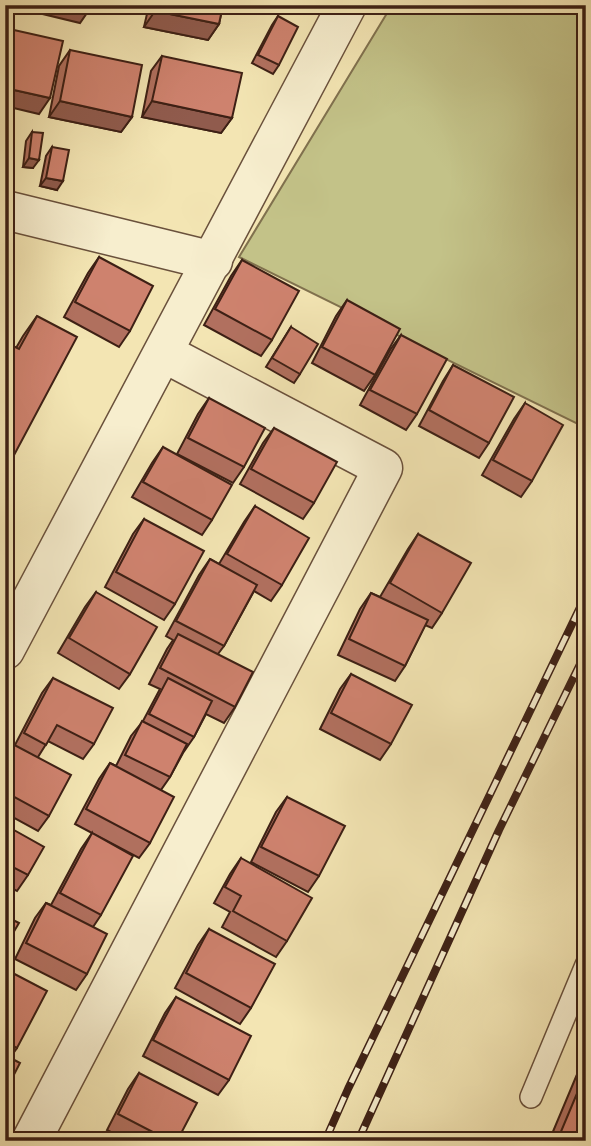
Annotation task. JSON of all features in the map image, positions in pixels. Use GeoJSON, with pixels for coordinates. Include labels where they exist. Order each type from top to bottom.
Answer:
{"type":"FeatureCollection","features":[{"type":"Feature","properties":{"kind":"street"},"geometry":{"type":"LineString","coordinates":[[5,650],[213,261],[333,8]]}},
{"type":"Feature","properties":{"kind":"street"},"geometry":{"type":"LineString","coordinates":[[5,210],[213,261]]}},
{"type":"Feature","properties":{"kind":"street"},"geometry":{"type":"LineString","coordinates":[[31,1141],[383,468],[164,353]]}},
{"type":"Feature","properties":{"kind":"lane"},"geometry":{"type":"LineString","coordinates":[[531,1097],[586,965]]}},
{"type":"Feature","properties":{"kind":"shaded area"},"geometry":{"type":"Polygon","coordinates":[[[392,5],[586,5],[586,428],[239,257],[392,5]]]}},
{"type":"Feature","properties":{"kind":"building"},"geometry":{"type":"Polygon","coordinates":[[[156,5],[223,5],[219,24],[155,11],[156,5]]]}},
{"type":"Feature","properties":{"kind":"building"},"geometry":{"type":"Polygon","coordinates":[[[278,16],[298,27],[279,65],[258,55],[278,16]]]}},
{"type":"Feature","properties":{"kind":"building"},"geometry":{"type":"Polygon","coordinates":[[[5,28],[63,41],[50,98],[5,88],[5,28]]]}},
{"type":"Feature","properties":{"kind":"building"},"geometry":{"type":"Polygon","coordinates":[[[70,50],[142,65],[132,117],[60,101],[70,50]]]}},
{"type":"Feature","properties":{"kind":"building"},"geometry":{"type":"Polygon","coordinates":[[[162,56],[242,73],[232,118],[152,101],[162,56]]]}},
{"type":"Feature","properties":{"kind":"building"},"geometry":{"type":"Polygon","coordinates":[[[32,132],[43,133],[39,160],[29,158],[32,132]]]}},
{"type":"Feature","properties":{"kind":"building"},"geometry":{"type":"Polygon","coordinates":[[[52,147],[69,150],[63,181],[46,178],[52,147]]]}},
{"type":"Feature","properties":{"kind":"building"},"geometry":{"type":"Polygon","coordinates":[[[99,257],[153,286],[130,331],[75,302],[99,257]]]}},
{"type":"Feature","properties":{"kind":"building"},"geometry":{"type":"Polygon","coordinates":[[[242,260],[299,291],[272,340],[215,309],[242,260]]]}},
{"type":"Feature","properties":{"kind":"building"},"geometry":{"type":"Polygon","coordinates":[[[347,300],[400,329],[375,375],[322,347],[347,300]]]}},
{"type":"Feature","properties":{"kind":"building"},"geometry":{"type":"Polygon","coordinates":[[[37,316],[77,337],[5,472],[5,342],[19,349],[37,316]]]}},
{"type":"Feature","properties":{"kind":"building"},"geometry":{"type":"Polygon","coordinates":[[[291,327],[318,344],[300,374],[272,358],[291,327]]]}},
{"type":"Feature","properties":{"kind":"building"},"geometry":{"type":"Polygon","coordinates":[[[401,335],[447,359],[417,414],[370,390],[401,335]]]}},
{"type":"Feature","properties":{"kind":"building"},"geometry":{"type":"Polygon","coordinates":[[[453,365],[514,397],[489,443],[429,410],[453,365]]]}},
{"type":"Feature","properties":{"kind":"building"},"geometry":{"type":"Polygon","coordinates":[[[209,398],[265,428],[244,467],[188,438],[209,398]]]}},
{"type":"Feature","properties":{"kind":"building"},"geometry":{"type":"Polygon","coordinates":[[[525,403],[563,425],[532,481],[493,460],[525,403]]]}},
{"type":"Feature","properties":{"kind":"building"},"geometry":{"type":"Polygon","coordinates":[[[274,428],[337,462],[314,503],[251,469],[274,428]]]}},
{"type":"Feature","properties":{"kind":"building"},"geometry":{"type":"Polygon","coordinates":[[[163,447],[232,485],[212,520],[143,482],[163,447]]]}},
{"type":"Feature","properties":{"kind":"building"},"geometry":{"type":"Polygon","coordinates":[[[255,506],[309,538],[282,585],[227,554],[255,506]]]}},
{"type":"Feature","properties":{"kind":"building"},"geometry":{"type":"Polygon","coordinates":[[[144,519],[204,551],[175,604],[116,572],[144,519]]]}},
{"type":"Feature","properties":{"kind":"building"},"geometry":{"type":"Polygon","coordinates":[[[418,534],[471,563],[442,613],[390,583],[418,534]]]}},
{"type":"Feature","properties":{"kind":"building"},"geometry":{"type":"Polygon","coordinates":[[[210,559],[257,585],[224,646],[176,621],[210,559]]]}},
{"type":"Feature","properties":{"kind":"building"},"geometry":{"type":"Polygon","coordinates":[[[96,592],[157,627],[130,674],[69,638],[96,592]]]}},
{"type":"Feature","properties":{"kind":"building"},"geometry":{"type":"Polygon","coordinates":[[[371,593],[428,620],[405,666],[349,639],[371,593]]]}},
{"type":"Feature","properties":{"kind":"building"},"geometry":{"type":"Polygon","coordinates":[[[178,634],[253,672],[235,707],[160,668],[178,634]]]}},
{"type":"Feature","properties":{"kind":"building"},"geometry":{"type":"Polygon","coordinates":[[[351,674],[412,705],[391,744],[331,713],[351,674]]]}},
{"type":"Feature","properties":{"kind":"building"},"geometry":{"type":"Polygon","coordinates":[[[53,678],[113,708],[94,744],[57,725],[46,745],[24,733],[53,678]]]}},
{"type":"Feature","properties":{"kind":"building"},"geometry":{"type":"Polygon","coordinates":[[[168,678],[212,701],[194,737],[149,714],[168,678]]]}},
{"type":"Feature","properties":{"kind":"building"},"geometry":{"type":"Polygon","coordinates":[[[142,721],[187,744],[170,777],[125,755],[142,721]]]}},
{"type":"Feature","properties":{"kind":"building"},"geometry":{"type":"Polygon","coordinates":[[[5,740],[71,775],[49,816],[5,792],[5,740]]]}},
{"type":"Feature","properties":{"kind":"building"},"geometry":{"type":"Polygon","coordinates":[[[110,763],[174,797],[150,843],[86,809],[110,763]]]}},
{"type":"Feature","properties":{"kind":"building"},"geometry":{"type":"Polygon","coordinates":[[[287,797],[345,826],[319,876],[261,847],[287,797]]]}},
{"type":"Feature","properties":{"kind":"building"},"geometry":{"type":"Polygon","coordinates":[[[5,825],[44,847],[28,875],[7,864],[5,867],[5,825]]]}},
{"type":"Feature","properties":{"kind":"building"},"geometry":{"type":"Polygon","coordinates":[[[92,833],[133,856],[101,915],[60,893],[92,833]]]}},
{"type":"Feature","properties":{"kind":"building"},"geometry":{"type":"Polygon","coordinates":[[[241,858],[312,898],[287,941],[233,911],[241,896],[225,887],[241,858]]]}},
{"type":"Feature","properties":{"kind":"building"},"geometry":{"type":"Polygon","coordinates":[[[46,903],[107,934],[87,974],[26,943],[46,903]]]}},
{"type":"Feature","properties":{"kind":"building"},"geometry":{"type":"Polygon","coordinates":[[[5,916],[19,923],[9,940],[5,938],[5,916]]]}},
{"type":"Feature","properties":{"kind":"building"},"geometry":{"type":"Polygon","coordinates":[[[209,929],[275,964],[251,1008],[186,973],[209,929]]]}},
{"type":"Feature","properties":{"kind":"building"},"geometry":{"type":"Polygon","coordinates":[[[5,969],[47,991],[17,1048],[5,1042],[5,969]]]}},
{"type":"Feature","properties":{"kind":"building"},"geometry":{"type":"Polygon","coordinates":[[[176,997],[251,1036],[229,1080],[153,1040],[176,997]]]}},
{"type":"Feature","properties":{"kind":"building"},"geometry":{"type":"Polygon","coordinates":[[[5,1055],[20,1063],[5,1092],[5,1055]]]}},
{"type":"Feature","properties":{"kind":"building"},"geometry":{"type":"Polygon","coordinates":[[[586,1072],[586,1141],[557,1141],[586,1072]]]}},
{"type":"Feature","properties":{"kind":"building"},"geometry":{"type":"Polygon","coordinates":[[[139,1073],[197,1103],[177,1141],[170,1141],[118,1114],[139,1073]]]}},
{"type":"Feature","properties":{"kind":"building"},"geometry":{"type":"Polygon","coordinates":[[[92,1133],[106,1141],[88,1141],[92,1133]]]}},
{"type":"Feature","properties":{"kind":"railway"},"geometry":{"type":"LineString","coordinates":[[325,1141],[586,595]]}},
{"type":"Feature","properties":{"kind":"railway"},"geometry":{"type":"LineString","coordinates":[[358,1141],[499,830],[586,652]]}}]}
